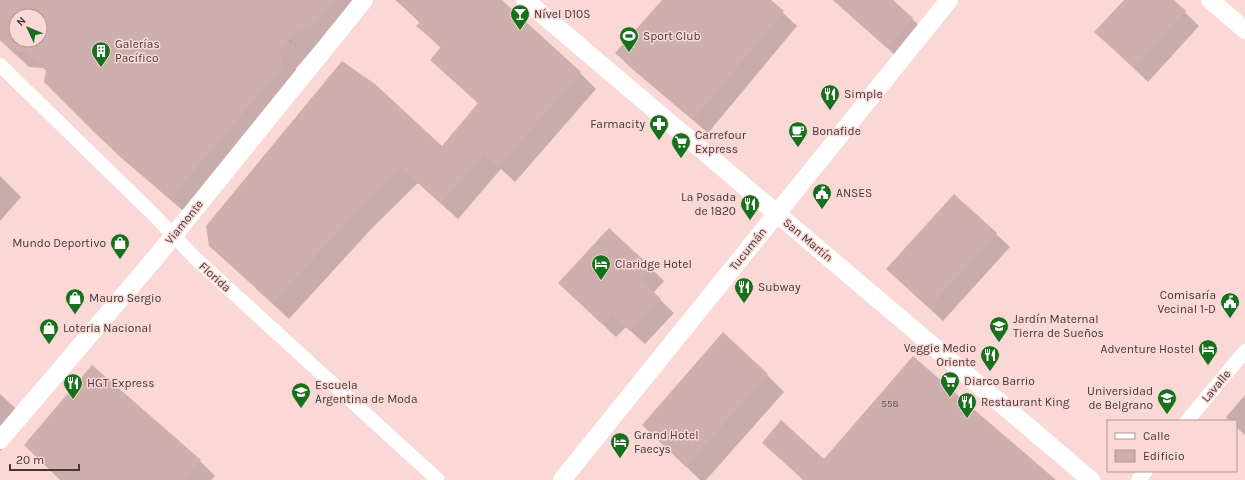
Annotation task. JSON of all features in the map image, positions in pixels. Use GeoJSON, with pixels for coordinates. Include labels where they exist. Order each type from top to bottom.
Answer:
{"type":"FeatureCollection","features":[{"type":"Feature","properties":{"kind":"street","name":"Viamonte"},"geometry":{"type":"LineString","coordinates":[[0,440],[173,236],[364,0]]}},
{"type":"Feature","properties":{"kind":"street","name":"San Martín"},"geometry":{"type":"LineString","coordinates":[[525,0],[1091,480]]}},
{"type":"Feature","properties":{"kind":"street","name":"Tucumán"},"geometry":{"type":"LineString","coordinates":[[562,480],[949,0]]}},
{"type":"Feature","properties":{"kind":"street"},"geometry":{"type":"LineString","coordinates":[[1210,0],[1245,30]]}},
{"type":"Feature","properties":{"kind":"street","name":"Florida"},"geometry":{"type":"LineString","coordinates":[[0,65],[156,217],[195,258],[438,480]]}},
{"type":"Feature","properties":{"kind":"street","name":"Lavalle"},"geometry":{"type":"LineString","coordinates":[[1188,420],[1245,351]]}},
{"type":"Feature","properties":{"kind":"street"},"geometry":{"type":"LineString","coordinates":[[1138,480],[1145,472]]}},
{"type":"Feature","properties":{"kind":"building","name":"Galerías Pacífico"},"geometry":{"type":"Polygon","coordinates":[[[0,0],[335,0],[309,29],[296,32],[280,51],[282,67],[170,199],[99,137],[44,82],[46,70],[25,51],[12,51],[9,48],[48,48],[48,8],[8,8],[8,47],[0,40],[0,0]]]}},
{"type":"Feature","properties":{"kind":"building"},"geometry":{"type":"Polygon","coordinates":[[[395,0],[502,0],[581,72],[499,167],[484,154],[441,204],[401,167],[357,211],[273,303],[209,246],[206,226],[342,61],[375,84],[442,146],[478,103],[430,60],[441,47],[416,26],[421,21],[395,0]]]}},
{"type":"Feature","properties":{"kind":"building"},"geometry":{"type":"Polygon","coordinates":[[[662,0],[771,0],[784,11],[693,120],[615,53],[662,0]]]}},
{"type":"Feature","properties":{"kind":"building"},"geometry":{"type":"Polygon","coordinates":[[[833,0],[893,0],[913,18],[887,48],[833,0]]]}},
{"type":"Feature","properties":{"kind":"building"},"geometry":{"type":"Polygon","coordinates":[[[1124,0],[1174,0],[1186,11],[1134,68],[1094,32],[1124,0]]]}},
{"type":"Feature","properties":{"kind":"building"},"geometry":{"type":"Polygon","coordinates":[[[954,194],[997,233],[929,308],[886,269],[954,194]]]}},
{"type":"Feature","properties":{"kind":"building","name":"Claridge Hotel"},"geometry":{"type":"Polygon","coordinates":[[[609,228],[651,267],[640,279],[661,299],[630,331],[612,314],[602,324],[558,283],[609,228]]]}},
{"type":"Feature","properties":{"kind":"building"},"geometry":{"type":"Polygon","coordinates":[[[723,332],[768,374],[686,467],[642,425],[723,332]]]}},
{"type":"Feature","properties":{"kind":"building"},"geometry":{"type":"Polygon","coordinates":[[[913,356],[1056,480],[804,480],[762,443],[781,420],[824,459],[913,356]]]}},
{"type":"Feature","properties":{"kind":"building"},"geometry":{"type":"Polygon","coordinates":[[[92,365],[201,460],[183,480],[60,480],[24,445],[92,365]]]}},
{"type":"Feature","properties":{"kind":"place","name":"Nível D10S"},"geometry":{"type":"Point","coordinates":[520,31]}},
{"type":"Feature","properties":{"kind":"place","name":"Sport Club"},"geometry":{"type":"Point","coordinates":[629,53]}},
{"type":"Feature","properties":{"kind":"place","name":"Galerías Pacífico"},"geometry":{"type":"Point","coordinates":[101,68]}},
{"type":"Feature","properties":{"kind":"place","name":"Simple"},"geometry":{"type":"Point","coordinates":[830,111]}},
{"type":"Feature","properties":{"kind":"place","name":"Farmacity"},"geometry":{"type":"Point","coordinates":[659,141]}},
{"type":"Feature","properties":{"kind":"place","name":"Bonafide"},"geometry":{"type":"Point","coordinates":[798,148]}},
{"type":"Feature","properties":{"kind":"place","name":"Carrefour Express"},"geometry":{"type":"Point","coordinates":[681,159]}},
{"type":"Feature","properties":{"kind":"place","name":"ANSES"},"geometry":{"type":"Point","coordinates":[822,210]}},
{"type":"Feature","properties":{"kind":"place","name":"La Posada de 1820"},"geometry":{"type":"Point","coordinates":[750,221]}},
{"type":"Feature","properties":{"kind":"place","name":"Mundo Deportivo"},"geometry":{"type":"Point","coordinates":[120,260]}},
{"type":"Feature","properties":{"kind":"place","name":"Claridge Hotel"},"geometry":{"type":"Point","coordinates":[601,281]}},
{"type":"Feature","properties":{"kind":"place","name":"Subway"},"geometry":{"type":"Point","coordinates":[744,304]}},
{"type":"Feature","properties":{"kind":"place","name":"Mauro Sergio"},"geometry":{"type":"Point","coordinates":[75,315]}},
{"type":"Feature","properties":{"kind":"place","name":"Comisaría Vecinal 1-D"},"geometry":{"type":"Point","coordinates":[1230,319]}},
{"type":"Feature","properties":{"kind":"place","name":"Jardín Maternal Tierra de Sueños"},"geometry":{"type":"Point","coordinates":[999,343]}},
{"type":"Feature","properties":{"kind":"place","name":"Loteria Nacional"},"geometry":{"type":"Point","coordinates":[49,345]}},
{"type":"Feature","properties":{"kind":"place","name":"Adventure Hostel"},"geometry":{"type":"Point","coordinates":[1208,366]}},
{"type":"Feature","properties":{"kind":"place","name":"Veggie Medio Oriente"},"geometry":{"type":"Point","coordinates":[990,372]}},
{"type":"Feature","properties":{"kind":"place","name":"Diarco Barrio"},"geometry":{"type":"Point","coordinates":[950,398]}},
{"type":"Feature","properties":{"kind":"place","name":"HGT Express"},"geometry":{"type":"Point","coordinates":[73,400]}},
{"type":"Feature","properties":{"kind":"place","name":"Escuela Argentina de Moda"},"geometry":{"type":"Point","coordinates":[301,409]}},
{"type":"Feature","properties":{"kind":"place","name":"Universidad de Belgrano"},"geometry":{"type":"Point","coordinates":[1167,415]}},
{"type":"Feature","properties":{"kind":"place","name":"Restaurant King"},"geometry":{"type":"Point","coordinates":[967,419]}},
{"type":"Feature","properties":{"kind":"place","name":"Grand Hotel Faecys"},"geometry":{"type":"Point","coordinates":[620,459]}}]}
